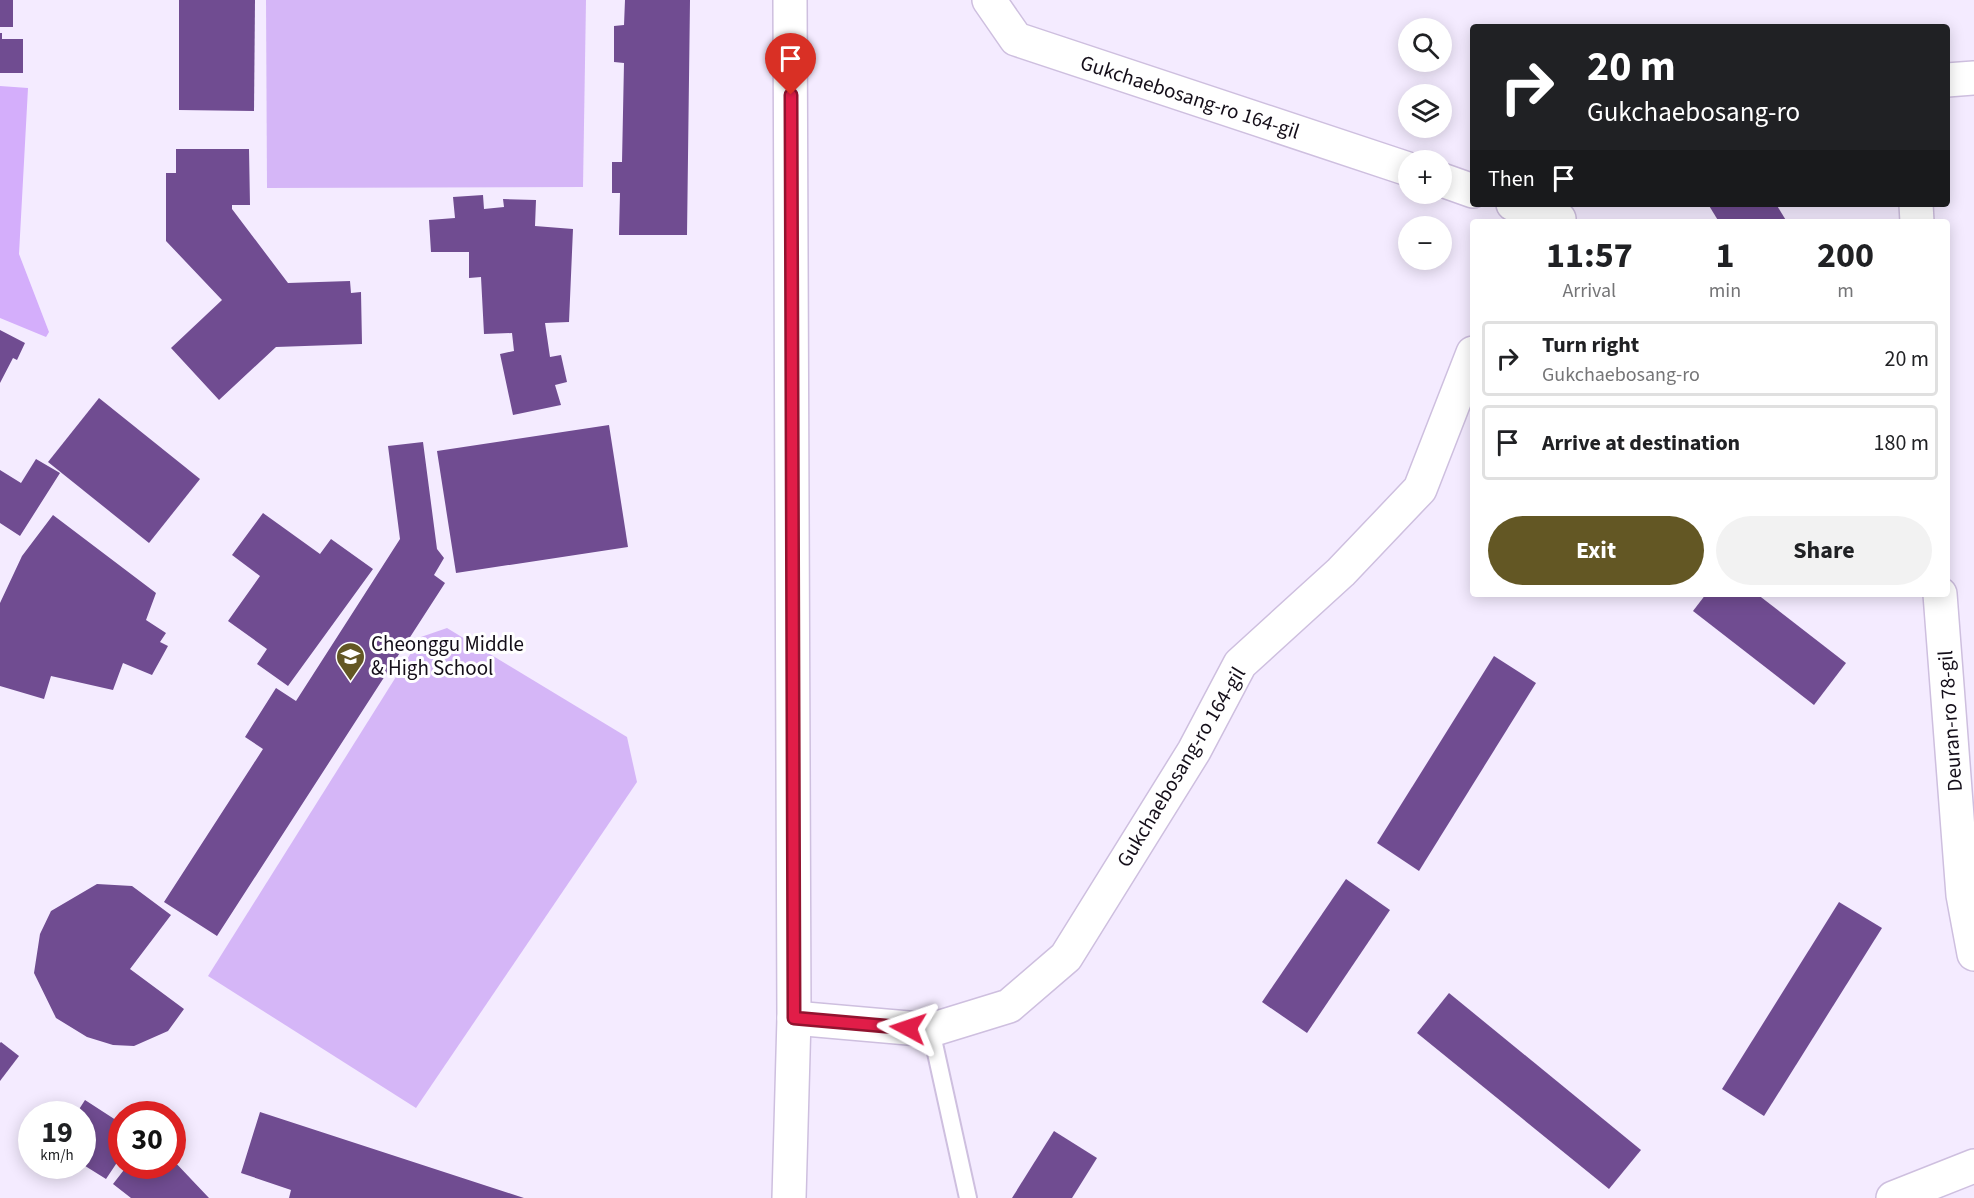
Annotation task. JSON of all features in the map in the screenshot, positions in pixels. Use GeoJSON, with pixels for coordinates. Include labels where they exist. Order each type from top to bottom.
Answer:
{"type":"FeatureCollection","features":[{"type":"Feature","properties":{"kind":"street"},"geometry":{"type":"LineString","coordinates":[[789,1198],[794,1018],[790,0]]}},
{"type":"Feature","properties":{"kind":"street","name":"Gukchaebosang-ro 164-gil"},"geometry":{"type":"LineString","coordinates":[[989,0],[1016,39],[1398,166]]}},
{"type":"Feature","properties":{"kind":"street"},"geometry":{"type":"LineString","coordinates":[[1950,80],[1974,78]]}},
{"type":"Feature","properties":{"kind":"street"},"geometry":{"type":"LineString","coordinates":[[1452,184],[1470,190]]}},
{"type":"Feature","properties":{"kind":"street"},"geometry":{"type":"LineString","coordinates":[[1527,207],[1564,215]]}},
{"type":"Feature","properties":{"kind":"street","name":"Gukchaebosang-ro 164-gil"},"geometry":{"type":"LineString","coordinates":[[794,1018],[931,1030],[1009,1006],[1066,957],[1194,751],[1240,664],[1341,572],[1420,489],[1470,361]]}},
{"type":"Feature","properties":{"kind":"street","name":"Deuran-ro 78-gil"},"geometry":{"type":"LineString","coordinates":[[1940,597],[1963,895],[1974,954]]}},
{"type":"Feature","properties":{"kind":"street"},"geometry":{"type":"LineString","coordinates":[[1893,1198],[1974,1166]]}},
{"type":"Feature","properties":{"kind":"lane"},"geometry":{"type":"LineString","coordinates":[[931,1030],[968,1198]]}},
{"type":"Feature","properties":{"kind":"shaded area"},"geometry":{"type":"Polygon","coordinates":[[[266,0],[586,0],[583,187],[267,188],[266,0]]]}},
{"type":"Feature","properties":{"kind":"shaded area"},"geometry":{"type":"Polygon","coordinates":[[[0,86],[28,88],[19,254],[49,332],[46,337],[0,318],[0,86]]]}},
{"type":"Feature","properties":{"kind":"shaded area"},"geometry":{"type":"Polygon","coordinates":[[[447,628],[627,737],[637,782],[416,1108],[208,976],[421,637],[447,628]]]}},
{"type":"Feature","properties":{"kind":"building"},"geometry":{"type":"Polygon","coordinates":[[[0,0],[13,0],[13,27],[0,27],[0,0]]]}},
{"type":"Feature","properties":{"kind":"building"},"geometry":{"type":"Polygon","coordinates":[[[179,0],[255,0],[254,111],[179,110],[179,0]]]}},
{"type":"Feature","properties":{"kind":"building"},"geometry":{"type":"Polygon","coordinates":[[[625,0],[690,0],[687,235],[619,235],[620,193],[612,193],[612,162],[622,162],[624,63],[614,62],[614,26],[624,25],[625,0]]]}},
{"type":"Feature","properties":{"kind":"building"},"geometry":{"type":"Polygon","coordinates":[[[0,33],[2,33],[2,39],[23,39],[23,73],[0,73],[0,33]]]}},
{"type":"Feature","properties":{"kind":"building"},"geometry":{"type":"Polygon","coordinates":[[[176,149],[249,149],[250,205],[232,205],[232,209],[288,283],[350,281],[351,293],[361,292],[362,344],[276,347],[219,400],[171,348],[222,300],[166,241],[166,173],[176,173],[176,149]]]}},
{"type":"Feature","properties":{"kind":"building"},"geometry":{"type":"Polygon","coordinates":[[[483,195],[484,209],[504,207],[503,199],[536,200],[535,226],[573,229],[569,322],[545,323],[550,357],[561,355],[567,382],[555,385],[561,405],[513,415],[500,354],[514,351],[512,333],[484,334],[481,277],[469,278],[469,252],[431,252],[429,220],[455,218],[453,197],[483,195]]]}},
{"type":"Feature","properties":{"kind":"building"},"geometry":{"type":"Polygon","coordinates":[[[1710,207],[1778,207],[1785,219],[1717,219],[1710,207]]]}},
{"type":"Feature","properties":{"kind":"building"},"geometry":{"type":"Polygon","coordinates":[[[0,330],[25,343],[17,360],[13,358],[0,383],[0,330]]]}},
{"type":"Feature","properties":{"kind":"building"},"geometry":{"type":"Polygon","coordinates":[[[99,398],[200,479],[149,543],[48,462],[99,398]]]}},
{"type":"Feature","properties":{"kind":"building"},"geometry":{"type":"Polygon","coordinates":[[[609,425],[628,547],[456,573],[437,451],[609,425]]]}},
{"type":"Feature","properties":{"kind":"building"},"geometry":{"type":"Polygon","coordinates":[[[423,442],[437,549],[444,558],[434,575],[445,583],[217,936],[164,902],[263,749],[245,737],[276,688],[296,701],[400,539],[388,446],[423,442]]]}},
{"type":"Feature","properties":{"kind":"building"},"geometry":{"type":"Polygon","coordinates":[[[36,459],[60,473],[20,536],[0,523],[0,470],[21,483],[36,459]]]}},
{"type":"Feature","properties":{"kind":"building"},"geometry":{"type":"Polygon","coordinates":[[[263,513],[320,554],[331,539],[373,569],[288,686],[257,664],[267,649],[228,621],[260,576],[232,555],[263,513]]]}},
{"type":"Feature","properties":{"kind":"building"},"geometry":{"type":"Polygon","coordinates":[[[53,515],[156,593],[146,620],[166,633],[160,642],[168,646],[152,675],[123,663],[113,690],[51,676],[44,699],[0,686],[0,603],[22,556],[53,515]]]}},
{"type":"Feature","properties":{"kind":"building"},"geometry":{"type":"Polygon","coordinates":[[[1704,597],[1761,597],[1846,663],[1814,705],[1693,611],[1704,597]]]}},
{"type":"Feature","properties":{"kind":"building"},"geometry":{"type":"Polygon","coordinates":[[[1494,656],[1536,683],[1419,871],[1377,843],[1494,656]]]}},
{"type":"Feature","properties":{"kind":"building"},"geometry":{"type":"Polygon","coordinates":[[[1346,879],[1390,910],[1307,1033],[1262,1002],[1346,879]]]}},
{"type":"Feature","properties":{"kind":"building"},"geometry":{"type":"Polygon","coordinates":[[[97,884],[132,886],[171,915],[130,969],[184,1009],[168,1031],[134,1046],[113,1045],[87,1037],[56,1018],[34,973],[40,934],[51,911],[97,884]]]}},
{"type":"Feature","properties":{"kind":"building"},"geometry":{"type":"Polygon","coordinates":[[[1839,902],[1882,928],[1764,1116],[1722,1089],[1839,902]]]}},
{"type":"Feature","properties":{"kind":"building"},"geometry":{"type":"Polygon","coordinates":[[[1449,993],[1641,1150],[1609,1189],[1417,1033],[1449,993]]]}},
{"type":"Feature","properties":{"kind":"building"},"geometry":{"type":"Polygon","coordinates":[[[0,1043],[19,1056],[0,1081],[0,1043]]]}},
{"type":"Feature","properties":{"kind":"building"},"geometry":{"type":"Polygon","coordinates":[[[96,1107],[108,1115],[108,1176],[106,1179],[96,1173],[96,1107]]]}},
{"type":"Feature","properties":{"kind":"building"},"geometry":{"type":"Polygon","coordinates":[[[260,1112],[524,1198],[289,1198],[291,1190],[241,1173],[260,1112]]]}},
{"type":"Feature","properties":{"kind":"building"},"geometry":{"type":"Polygon","coordinates":[[[1054,1131],[1097,1158],[1072,1198],[1012,1198],[1054,1131]]]}},
{"type":"Feature","properties":{"kind":"building"},"geometry":{"type":"Polygon","coordinates":[[[186,1174],[209,1198],[131,1198],[113,1184],[117,1179],[186,1179],[186,1174]]]}},
{"type":"Feature","properties":{"kind":"place","name":"Cheonggu Middle & High School"},"geometry":{"type":"Point","coordinates":[350,682]}},
{"type":"Feature","properties":{"kind":"route"},"geometry":{"type":"LineString","coordinates":[[791,95],[794,1018],[908,1028]]}}]}
